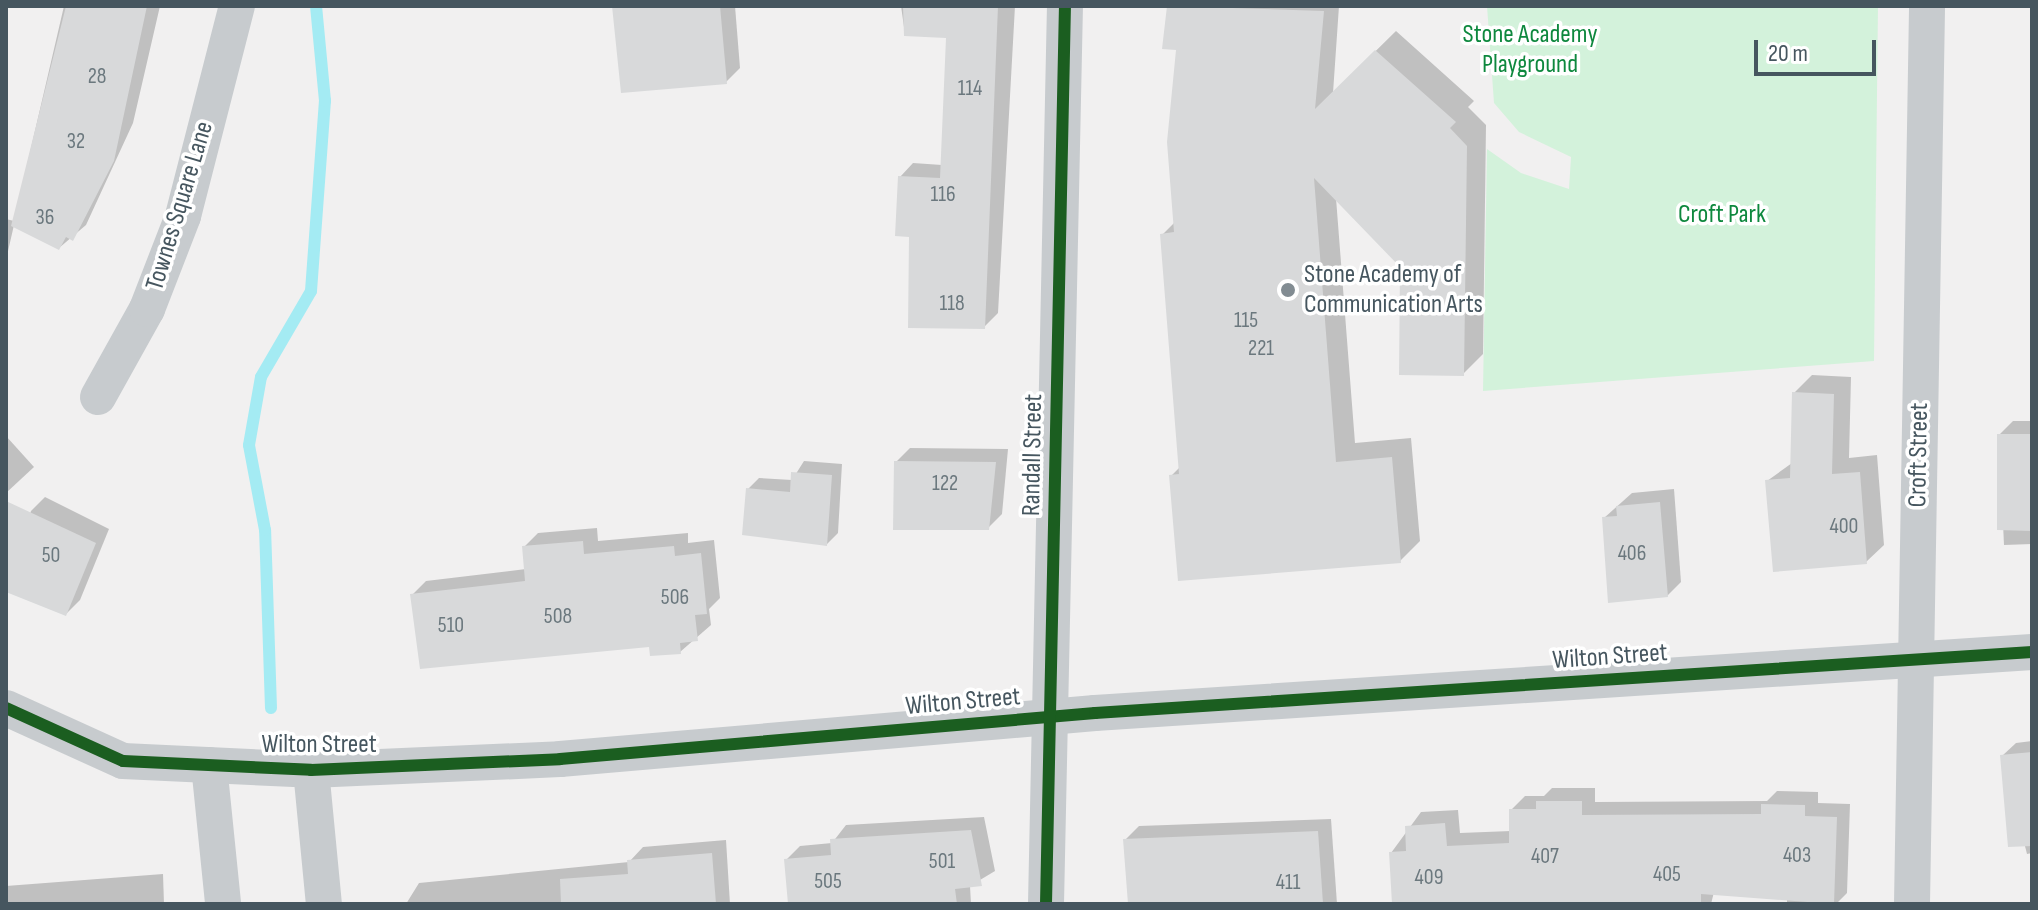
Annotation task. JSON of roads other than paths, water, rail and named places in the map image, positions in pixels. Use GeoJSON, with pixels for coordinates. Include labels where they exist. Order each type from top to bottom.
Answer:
{"type":"FeatureCollection","features":[{"type":"Feature","properties":{"kind":"street","name":"Townes Square Lane"},"geometry":{"type":"LineString","coordinates":[[98,397],[147,309],[183,216],[237,6]]}},
{"type":"Feature","properties":{"kind":"street","name":"Randall Street"},"geometry":{"type":"LineString","coordinates":[[1046,904],[1065,6]]}},
{"type":"Feature","properties":{"kind":"street","name":"Croft Street"},"geometry":{"type":"LineString","coordinates":[[1912,904],[1927,6]]}},
{"type":"Feature","properties":{"kind":"street","name":"Wilton Street"},"geometry":{"type":"LineString","coordinates":[[6,708],[123,761],[311,770],[560,759],[1050,717],[2032,652]]}},
{"type":"Feature","properties":{"kind":"street"},"geometry":{"type":"LineString","coordinates":[[209,765],[223,904]]}},
{"type":"Feature","properties":{"kind":"street"},"geometry":{"type":"LineString","coordinates":[[311,770],[324,904]]}},
{"type":"Feature","properties":{"kind":"waterway"},"geometry":{"type":"LineString","coordinates":[[271,708],[265,530],[249,445],[261,377],[311,291],[325,101],[316,6]]}},
{"type":"Feature","properties":{"kind":"place","name":"Stone Academy of Communication Arts"},"geometry":{"type":"Point","coordinates":[1288,290]}},
{"type":"Feature","properties":{"kind":"park label","name":"Stone Academy Playground"},"geometry":{"type":"Point","coordinates":[1530,50]}},
{"type":"Feature","properties":{"kind":"park label","name":"Croft Park"},"geometry":{"type":"Point","coordinates":[1722,215]}}]}
